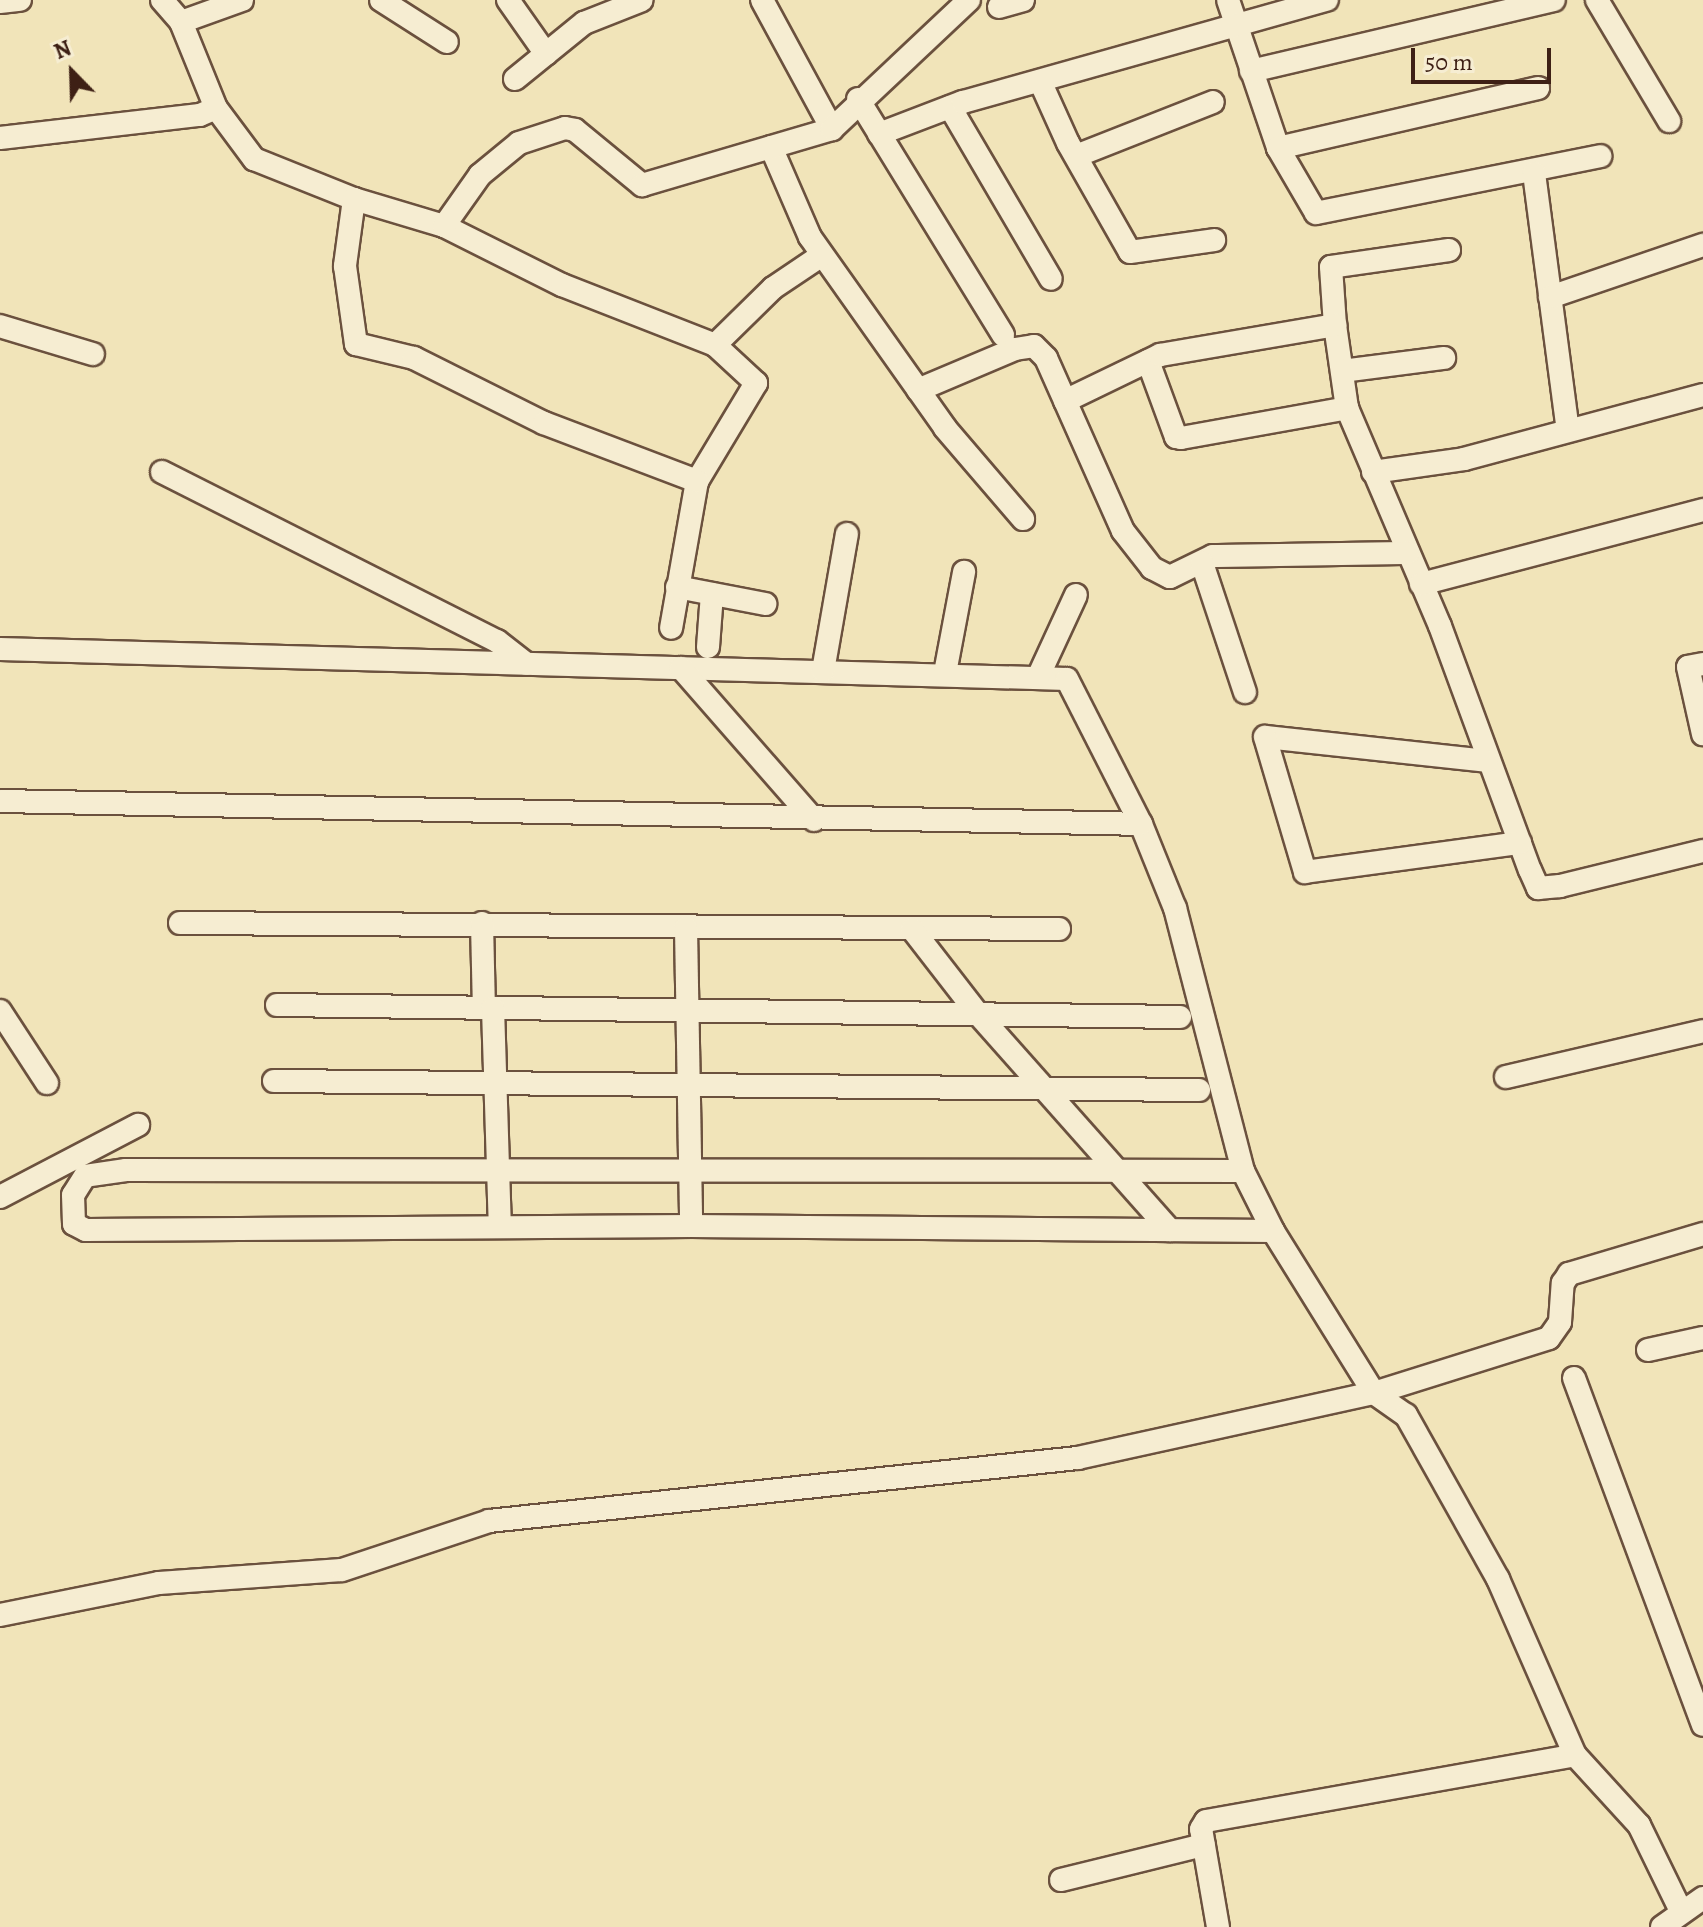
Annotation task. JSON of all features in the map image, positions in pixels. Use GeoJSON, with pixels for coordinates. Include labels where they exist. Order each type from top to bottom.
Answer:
{"type":"FeatureCollection","features":[{"type":"Feature","properties":{"kind":"street"},"geometry":{"type":"LineString","coordinates":[[0,2],[20,0]]}},
{"type":"Feature","properties":{"kind":"street"},"geometry":{"type":"LineString","coordinates":[[162,0],[181,22],[216,108],[254,159],[354,199],[444,226],[562,285],[715,345],[756,383],[697,481],[671,628]]}},
{"type":"Feature","properties":{"kind":"street"},"geometry":{"type":"LineString","coordinates":[[181,22],[242,0]]}},
{"type":"Feature","properties":{"kind":"street"},"geometry":{"type":"LineString","coordinates":[[381,0],[447,42]]}},
{"type":"Feature","properties":{"kind":"street"},"geometry":{"type":"LineString","coordinates":[[508,0],[546,54]]}},
{"type":"Feature","properties":{"kind":"street"},"geometry":{"type":"LineString","coordinates":[[515,79],[584,23],[642,0]]}},
{"type":"Feature","properties":{"kind":"street"},"geometry":{"type":"LineString","coordinates":[[762,0],[832,129]]}},
{"type":"Feature","properties":{"kind":"street"},"geometry":{"type":"LineString","coordinates":[[444,226],[480,175],[509,151],[565,128],[575,130],[642,185],[832,129],[858,99],[969,0]]}},
{"type":"Feature","properties":{"kind":"street"},"geometry":{"type":"LineString","coordinates":[[999,7],[1023,0]]}},
{"type":"Feature","properties":{"kind":"street"},"geometry":{"type":"LineString","coordinates":[[1228,0],[1234,26],[1278,148],[1316,213],[1534,173],[1600,156]]}},
{"type":"Feature","properties":{"kind":"street"},"geometry":{"type":"LineString","coordinates":[[879,134],[950,107],[1327,0]]}},
{"type":"Feature","properties":{"kind":"street"},"geometry":{"type":"LineString","coordinates":[[1251,71],[1554,0]]}},
{"type":"Feature","properties":{"kind":"street"},"geometry":{"type":"LineString","coordinates":[[1597,0],[1669,121]]}},
{"type":"Feature","properties":{"kind":"street"},"geometry":{"type":"LineString","coordinates":[[1040,81],[1076,156],[1130,252],[1214,240]]}},
{"type":"Feature","properties":{"kind":"street"},"geometry":{"type":"LineString","coordinates":[[1278,148],[1538,88]]}},
{"type":"Feature","properties":{"kind":"street"},"geometry":{"type":"LineString","coordinates":[[858,99],[1003,335]]}},
{"type":"Feature","properties":{"kind":"street"},"geometry":{"type":"LineString","coordinates":[[1076,156],[1213,102]]}},
{"type":"Feature","properties":{"kind":"street"},"geometry":{"type":"LineString","coordinates":[[950,107],[1051,279]]}},
{"type":"Feature","properties":{"kind":"street"},"geometry":{"type":"LineString","coordinates":[[0,138],[200,115],[216,108]]}},
{"type":"Feature","properties":{"kind":"street"},"geometry":{"type":"LineString","coordinates":[[771,147],[822,255],[918,390],[1023,519]]}},
{"type":"Feature","properties":{"kind":"street"},"geometry":{"type":"LineString","coordinates":[[1534,173],[1568,430]]}},
{"type":"Feature","properties":{"kind":"street"},"geometry":{"type":"LineString","coordinates":[[354,199],[345,266],[356,344],[414,358],[532,417],[697,481]]}},
{"type":"Feature","properties":{"kind":"street"},"geometry":{"type":"LineString","coordinates":[[1550,297],[1703,245]]}},
{"type":"Feature","properties":{"kind":"street"},"geometry":{"type":"LineString","coordinates":[[1449,250],[1331,267],[1335,325],[1347,408],[1421,584],[1538,888],[1703,851]]}},
{"type":"Feature","properties":{"kind":"street"},"geometry":{"type":"LineString","coordinates":[[715,345],[773,288],[822,255]]}},
{"type":"Feature","properties":{"kind":"street"},"geometry":{"type":"LineString","coordinates":[[1065,401],[1148,361],[1219,342],[1335,325]]}},
{"type":"Feature","properties":{"kind":"street"},"geometry":{"type":"LineString","coordinates":[[0,326],[93,354]]}},
{"type":"Feature","properties":{"kind":"street"},"geometry":{"type":"LineString","coordinates":[[918,390],[1015,349],[1034,346],[1046,358],[1123,531],[1152,568],[1170,577],[1213,556],[1408,553]]}},
{"type":"Feature","properties":{"kind":"street"},"geometry":{"type":"LineString","coordinates":[[1342,371],[1444,358]]}},
{"type":"Feature","properties":{"kind":"street"},"geometry":{"type":"LineString","coordinates":[[1148,361],[1176,437],[1347,408]]}},
{"type":"Feature","properties":{"kind":"street"},"geometry":{"type":"LineString","coordinates":[[1373,472],[1464,459],[1703,395]]}},
{"type":"Feature","properties":{"kind":"street"},"geometry":{"type":"LineString","coordinates":[[162,472],[497,641],[526,664]]}},
{"type":"Feature","properties":{"kind":"street"},"geometry":{"type":"LineString","coordinates":[[1421,584],[1703,510]]}},
{"type":"Feature","properties":{"kind":"street"},"geometry":{"type":"LineString","coordinates":[[823,671],[847,534]]}},
{"type":"Feature","properties":{"kind":"street"},"geometry":{"type":"LineString","coordinates":[[1202,563],[1245,692]]}},
{"type":"Feature","properties":{"kind":"street"},"geometry":{"type":"LineString","coordinates":[[945,673],[964,572]]}},
{"type":"Feature","properties":{"kind":"street"},"geometry":{"type":"LineString","coordinates":[[677,587],[765,604]]}},
{"type":"Feature","properties":{"kind":"street"},"geometry":{"type":"LineString","coordinates":[[708,647],[712,594]]}},
{"type":"Feature","properties":{"kind":"street"},"geometry":{"type":"LineString","coordinates":[[1039,675],[1076,595]]}},
{"type":"Feature","properties":{"kind":"street"},"geometry":{"type":"LineString","coordinates":[[0,649],[1039,675],[1067,679],[1141,824],[1175,908],[1243,1171],[1273,1231],[1374,1393],[1406,1415],[1498,1579],[1575,1755],[1639,1825],[1681,1911]]}},
{"type":"Feature","properties":{"kind":"street"},"geometry":{"type":"LineString","coordinates":[[1703,664],[1688,667],[1703,734]]}},
{"type":"Feature","properties":{"kind":"street"},"geometry":{"type":"LineString","coordinates":[[681,668],[814,820]]}},
{"type":"Feature","properties":{"kind":"street"},"geometry":{"type":"LineString","coordinates":[[1487,761],[1265,737],[1305,872],[1520,843]]}},
{"type":"Feature","properties":{"kind":"street"},"geometry":{"type":"LineString","coordinates":[[0,801],[749,813],[814,820],[1141,824]]}},
{"type":"Feature","properties":{"kind":"street"},"geometry":{"type":"LineString","coordinates":[[180,923],[1059,929]]}},
{"type":"Feature","properties":{"kind":"street"},"geometry":{"type":"LineString","coordinates":[[482,923],[496,1084],[500,1227]]}},
{"type":"Feature","properties":{"kind":"street"},"geometry":{"type":"LineString","coordinates":[[686,928],[691,1226]]}},
{"type":"Feature","properties":{"kind":"street"},"geometry":{"type":"LineString","coordinates":[[912,929],[978,1014],[1170,1230]]}},
{"type":"Feature","properties":{"kind":"street"},"geometry":{"type":"LineString","coordinates":[[277,1005],[1180,1017]]}},
{"type":"Feature","properties":{"kind":"street"},"geometry":{"type":"LineString","coordinates":[[0,1011],[47,1083]]}},
{"type":"Feature","properties":{"kind":"street"},"geometry":{"type":"LineString","coordinates":[[1506,1077],[1701,1039]]}},
{"type":"Feature","properties":{"kind":"street"},"geometry":{"type":"LineString","coordinates":[[274,1081],[1045,1091],[1199,1090]]}},
{"type":"Feature","properties":{"kind":"street"},"geometry":{"type":"LineString","coordinates":[[0,1197],[138,1125]]}},
{"type":"Feature","properties":{"kind":"street"},"geometry":{"type":"LineString","coordinates":[[1243,1171],[126,1170],[85,1176],[73,1195],[74,1224],[86,1230],[691,1226],[1273,1231]]}},
{"type":"Feature","properties":{"kind":"street"},"geometry":{"type":"LineString","coordinates":[[0,1615],[159,1583],[342,1570],[489,1521],[1078,1458],[1374,1393],[1549,1338],[1560,1322],[1563,1283],[1569,1274],[1703,1234]]}},
{"type":"Feature","properties":{"kind":"street"},"geometry":{"type":"LineString","coordinates":[[1648,1350],[1703,1338]]}},
{"type":"Feature","properties":{"kind":"street"},"geometry":{"type":"LineString","coordinates":[[1574,1378],[1703,1725]]}},
{"type":"Feature","properties":{"kind":"street"},"geometry":{"type":"LineString","coordinates":[[1218,1927],[1201,1829],[1206,1821],[1575,1755]]}},
{"type":"Feature","properties":{"kind":"street"},"geometry":{"type":"LineString","coordinates":[[1061,1880],[1204,1845]]}},
{"type":"Feature","properties":{"kind":"street"},"geometry":{"type":"LineString","coordinates":[[1662,1927],[1703,1898]]}}]}
